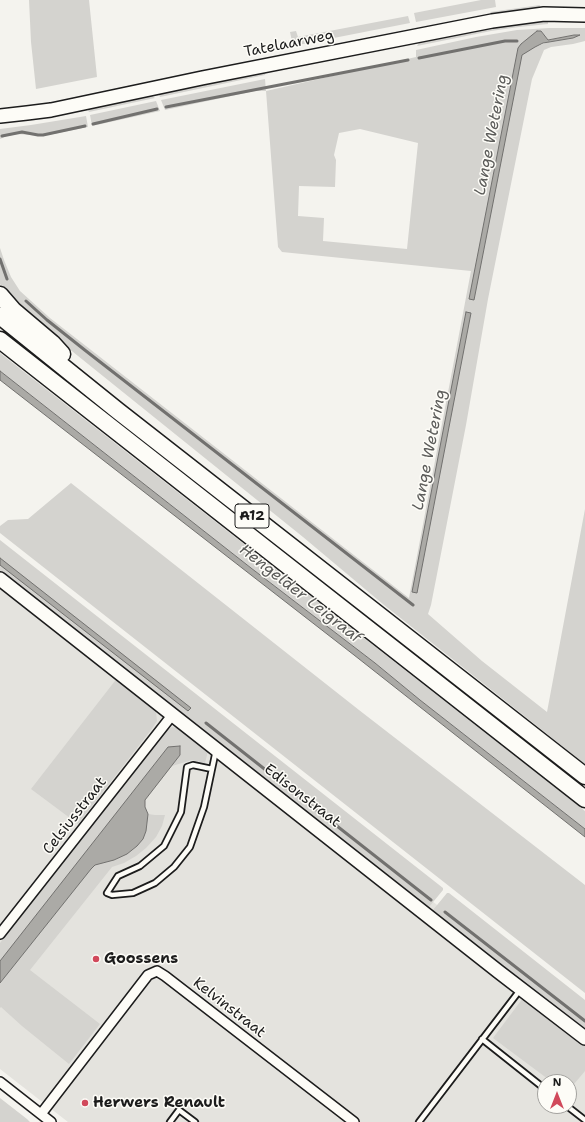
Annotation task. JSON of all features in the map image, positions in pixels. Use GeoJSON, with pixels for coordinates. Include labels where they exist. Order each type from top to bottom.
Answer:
{"type":"FeatureCollection","features":[{"type":"Feature","properties":{"kind":"highway","name":"A12"},"geometry":{"type":"LineString","coordinates":[[0,295],[14,310],[52,343],[118,411]]}},
{"type":"Feature","properties":{"kind":"highway","name":"A12"},"geometry":{"type":"LineString","coordinates":[[0,316],[118,411],[585,776]]}},
{"type":"Feature","properties":{"kind":"highway","name":"A12"},"geometry":{"type":"LineString","coordinates":[[0,340],[585,799]]}},
{"type":"Feature","properties":{"kind":"street","name":"Tatelaarweg"},"geometry":{"type":"LineString","coordinates":[[0,116],[58,108],[492,21],[544,14],[585,15]]}},
{"type":"Feature","properties":{"kind":"street","name":"Edisonstraat"},"geometry":{"type":"LineString","coordinates":[[0,579],[585,1038]]}},
{"type":"Feature","properties":{"kind":"street","name":"Celsiusstraat"},"geometry":{"type":"LineString","coordinates":[[0,934],[173,714]]}},
{"type":"Feature","properties":{"kind":"street","name":"Kelvinstraat"},"geometry":{"type":"LineString","coordinates":[[41,1114],[148,975],[157,971],[354,1122]]}},
{"type":"Feature","properties":{"kind":"street"},"geometry":{"type":"LineString","coordinates":[[0,1082],[52,1122]]}},
{"type":"Feature","properties":{"kind":"lane"},"geometry":{"type":"LineString","coordinates":[[212,769],[193,765],[187,767],[182,812],[164,846],[140,866],[118,876],[107,893],[112,895],[133,893],[155,882],[174,867],[190,847],[204,808],[212,769],[216,748]]}},
{"type":"Feature","properties":{"kind":"lane"},"geometry":{"type":"LineString","coordinates":[[419,1122],[521,989]]}},
{"type":"Feature","properties":{"kind":"lane"},"geometry":{"type":"LineString","coordinates":[[482,1039],[537,1083]]}},
{"type":"Feature","properties":{"kind":"lane"},"geometry":{"type":"LineString","coordinates":[[170,1122],[179,1110],[195,1122]]}},
{"type":"Feature","properties":{"kind":"lane"},"geometry":{"type":"LineString","coordinates":[[577,1114],[585,1120]]}},
{"type":"Feature","properties":{"kind":"shaded area"},"geometry":{"type":"Polygon","coordinates":[[[29,0],[89,0],[97,77],[36,89],[31,42],[29,0]]]}},
{"type":"Feature","properties":{"kind":"shaded area"},"geometry":{"type":"Polygon","coordinates":[[[481,0],[495,0],[496,7],[416,22],[414,13],[481,0]]]}},
{"type":"Feature","properties":{"kind":"shaded area"},"geometry":{"type":"Polygon","coordinates":[[[540,5],[538,10],[493,16],[490,12],[540,5]]]}},
{"type":"Feature","properties":{"kind":"shaded area"},"geometry":{"type":"Polygon","coordinates":[[[408,16],[410,23],[293,46],[290,32],[296,31],[298,37],[408,16]]]}},
{"type":"Feature","properties":{"kind":"shaded area"},"geometry":{"type":"Polygon","coordinates":[[[548,20],[548,24],[491,31],[417,46],[421,40],[500,25],[548,20]]]}},
{"type":"Feature","properties":{"kind":"shaded area"},"geometry":{"type":"Polygon","coordinates":[[[585,28],[585,41],[551,47],[544,50],[532,79],[488,299],[466,425],[428,614],[482,661],[547,712],[585,509],[585,764],[384,605],[303,537],[47,331],[9,296],[0,284],[0,248],[11,277],[20,291],[50,318],[409,598],[471,271],[282,252],[278,247],[266,91],[416,57],[416,50],[476,37],[517,30],[585,28]],[[541,31],[522,43],[535,47],[548,42],[573,38],[574,35],[547,40],[541,31]],[[360,129],[339,133],[334,155],[336,160],[335,187],[299,186],[298,216],[324,218],[323,241],[407,249],[418,143],[360,129]]]}},
{"type":"Feature","properties":{"kind":"shaded area"},"geometry":{"type":"Polygon","coordinates":[[[537,31],[541,31],[548,40],[580,35],[573,38],[543,43],[522,55],[474,300],[469,299],[518,48],[537,31]]]}},
{"type":"Feature","properties":{"kind":"shaded area"},"geometry":{"type":"Polygon","coordinates":[[[266,71],[265,75],[160,97],[159,95],[161,92],[266,71]]]}},
{"type":"Feature","properties":{"kind":"shaded area"},"geometry":{"type":"Polygon","coordinates":[[[265,79],[266,91],[255,91],[165,110],[161,100],[265,79]]]}},
{"type":"Feature","properties":{"kind":"shaded area"},"geometry":{"type":"Polygon","coordinates":[[[151,95],[155,98],[89,112],[88,110],[151,95]]]}},
{"type":"Feature","properties":{"kind":"shaded area"},"geometry":{"type":"Polygon","coordinates":[[[156,101],[160,111],[92,126],[90,115],[156,101]]]}},
{"type":"Feature","properties":{"kind":"shaded area"},"geometry":{"type":"Polygon","coordinates":[[[86,116],[88,127],[43,136],[17,134],[0,139],[0,129],[86,116]]]}},
{"type":"Feature","properties":{"kind":"shaded area"},"geometry":{"type":"Polygon","coordinates":[[[466,312],[471,313],[417,593],[412,592],[466,312]]]}},
{"type":"Feature","properties":{"kind":"shaded area"},"geometry":{"type":"Polygon","coordinates":[[[0,353],[585,811],[585,829],[375,663],[251,568],[0,371],[0,353]]]}},
{"type":"Feature","properties":{"kind":"shaded area"},"geometry":{"type":"Polygon","coordinates":[[[0,371],[251,568],[375,663],[585,829],[585,837],[354,655],[0,380],[0,371]]]}},
{"type":"Feature","properties":{"kind":"shaded area"},"geometry":{"type":"Polygon","coordinates":[[[71,483],[359,710],[585,885],[585,993],[0,533],[0,526],[8,520],[28,519],[71,483]]]}},
{"type":"Feature","properties":{"kind":"shaded area"},"geometry":{"type":"Polygon","coordinates":[[[0,540],[443,888],[443,890],[429,907],[427,907],[0,573],[0,540]]]}},
{"type":"Feature","properties":{"kind":"shaded area"},"geometry":{"type":"Polygon","coordinates":[[[0,558],[191,708],[188,711],[0,565],[0,558]]]}},
{"type":"Feature","properties":{"kind":"shaded area"},"geometry":{"type":"Polygon","coordinates":[[[0,562],[585,1021],[585,1122],[68,1122],[0,1069],[0,562]]]}},
{"type":"Feature","properties":{"kind":"shaded area"},"geometry":{"type":"Polygon","coordinates":[[[118,677],[153,705],[156,712],[157,721],[78,824],[31,789],[118,677]]]}},
{"type":"Feature","properties":{"kind":"shaded area"},"geometry":{"type":"Polygon","coordinates":[[[172,727],[183,731],[208,751],[205,763],[192,760],[172,766],[180,755],[180,746],[168,747],[0,961],[0,943],[165,731],[172,727]]]}},
{"type":"Feature","properties":{"kind":"shaded area"},"geometry":{"type":"Polygon","coordinates":[[[180,746],[180,755],[145,800],[145,807],[148,814],[146,831],[143,839],[127,854],[114,860],[95,865],[91,869],[0,983],[0,961],[168,747],[180,746]]]}},
{"type":"Feature","properties":{"kind":"shaded area"},"geometry":{"type":"Polygon","coordinates":[[[148,814],[165,815],[162,826],[156,837],[136,856],[124,863],[112,867],[30,970],[100,1024],[69,1064],[1,1007],[0,1008],[0,983],[95,865],[114,860],[127,854],[137,846],[143,839],[146,831],[148,814]]]}},
{"type":"Feature","properties":{"kind":"shaded area"},"geometry":{"type":"Polygon","coordinates":[[[447,893],[449,893],[585,1000],[585,1031],[434,913],[433,910],[447,893]]]}},
{"type":"Feature","properties":{"kind":"shaded area"},"geometry":{"type":"Polygon","coordinates":[[[523,998],[585,1046],[585,1071],[577,1080],[577,1074],[541,1074],[493,1038],[523,998]]]}},
{"type":"Feature","properties":{"kind":"shaded area"},"geometry":{"type":"Polygon","coordinates":[[[0,1098],[27,1119],[30,1122],[0,1122],[0,1098]]]}},
{"type":"Feature","properties":{"kind":"waterway"},"geometry":{"type":"LineString","coordinates":[[419,58],[505,41],[517,41]]}},
{"type":"Feature","properties":{"kind":"waterway"},"geometry":{"type":"LineString","coordinates":[[166,107],[408,60]]}},
{"type":"Feature","properties":{"kind":"waterway"},"geometry":{"type":"LineString","coordinates":[[93,124],[157,109]]}},
{"type":"Feature","properties":{"kind":"waterway"},"geometry":{"type":"LineString","coordinates":[[2,136],[22,132],[43,135],[85,126]]}},
{"type":"Feature","properties":{"kind":"waterway"},"geometry":{"type":"LineString","coordinates":[[0,259],[7,279]]}},
{"type":"Feature","properties":{"kind":"waterway"},"geometry":{"type":"LineString","coordinates":[[26,301],[86,351],[413,605]]}},
{"type":"Feature","properties":{"kind":"waterway"},"geometry":{"type":"LineString","coordinates":[[206,723],[431,900]]}},
{"type":"Feature","properties":{"kind":"waterway"},"geometry":{"type":"LineString","coordinates":[[445,912],[585,1021]]}},
{"type":"Feature","properties":{"kind":"place","name":"Goossens"},"geometry":{"type":"Point","coordinates":[96,959]}},
{"type":"Feature","properties":{"kind":"place","name":"Herwers Renault"},"geometry":{"type":"Point","coordinates":[85,1103]}},
{"type":"Feature","properties":{"kind":"water label","name":"Lange Wetering"},"geometry":{"type":"Point","coordinates":[492,135]}},
{"type":"Feature","properties":{"kind":"water label","name":"Lange Wetering"},"geometry":{"type":"Point","coordinates":[430,450]}},
{"type":"Feature","properties":{"kind":"water label","name":"Hengelder Leigraaf"},"geometry":{"type":"Point","coordinates":[300,594]}}]}
